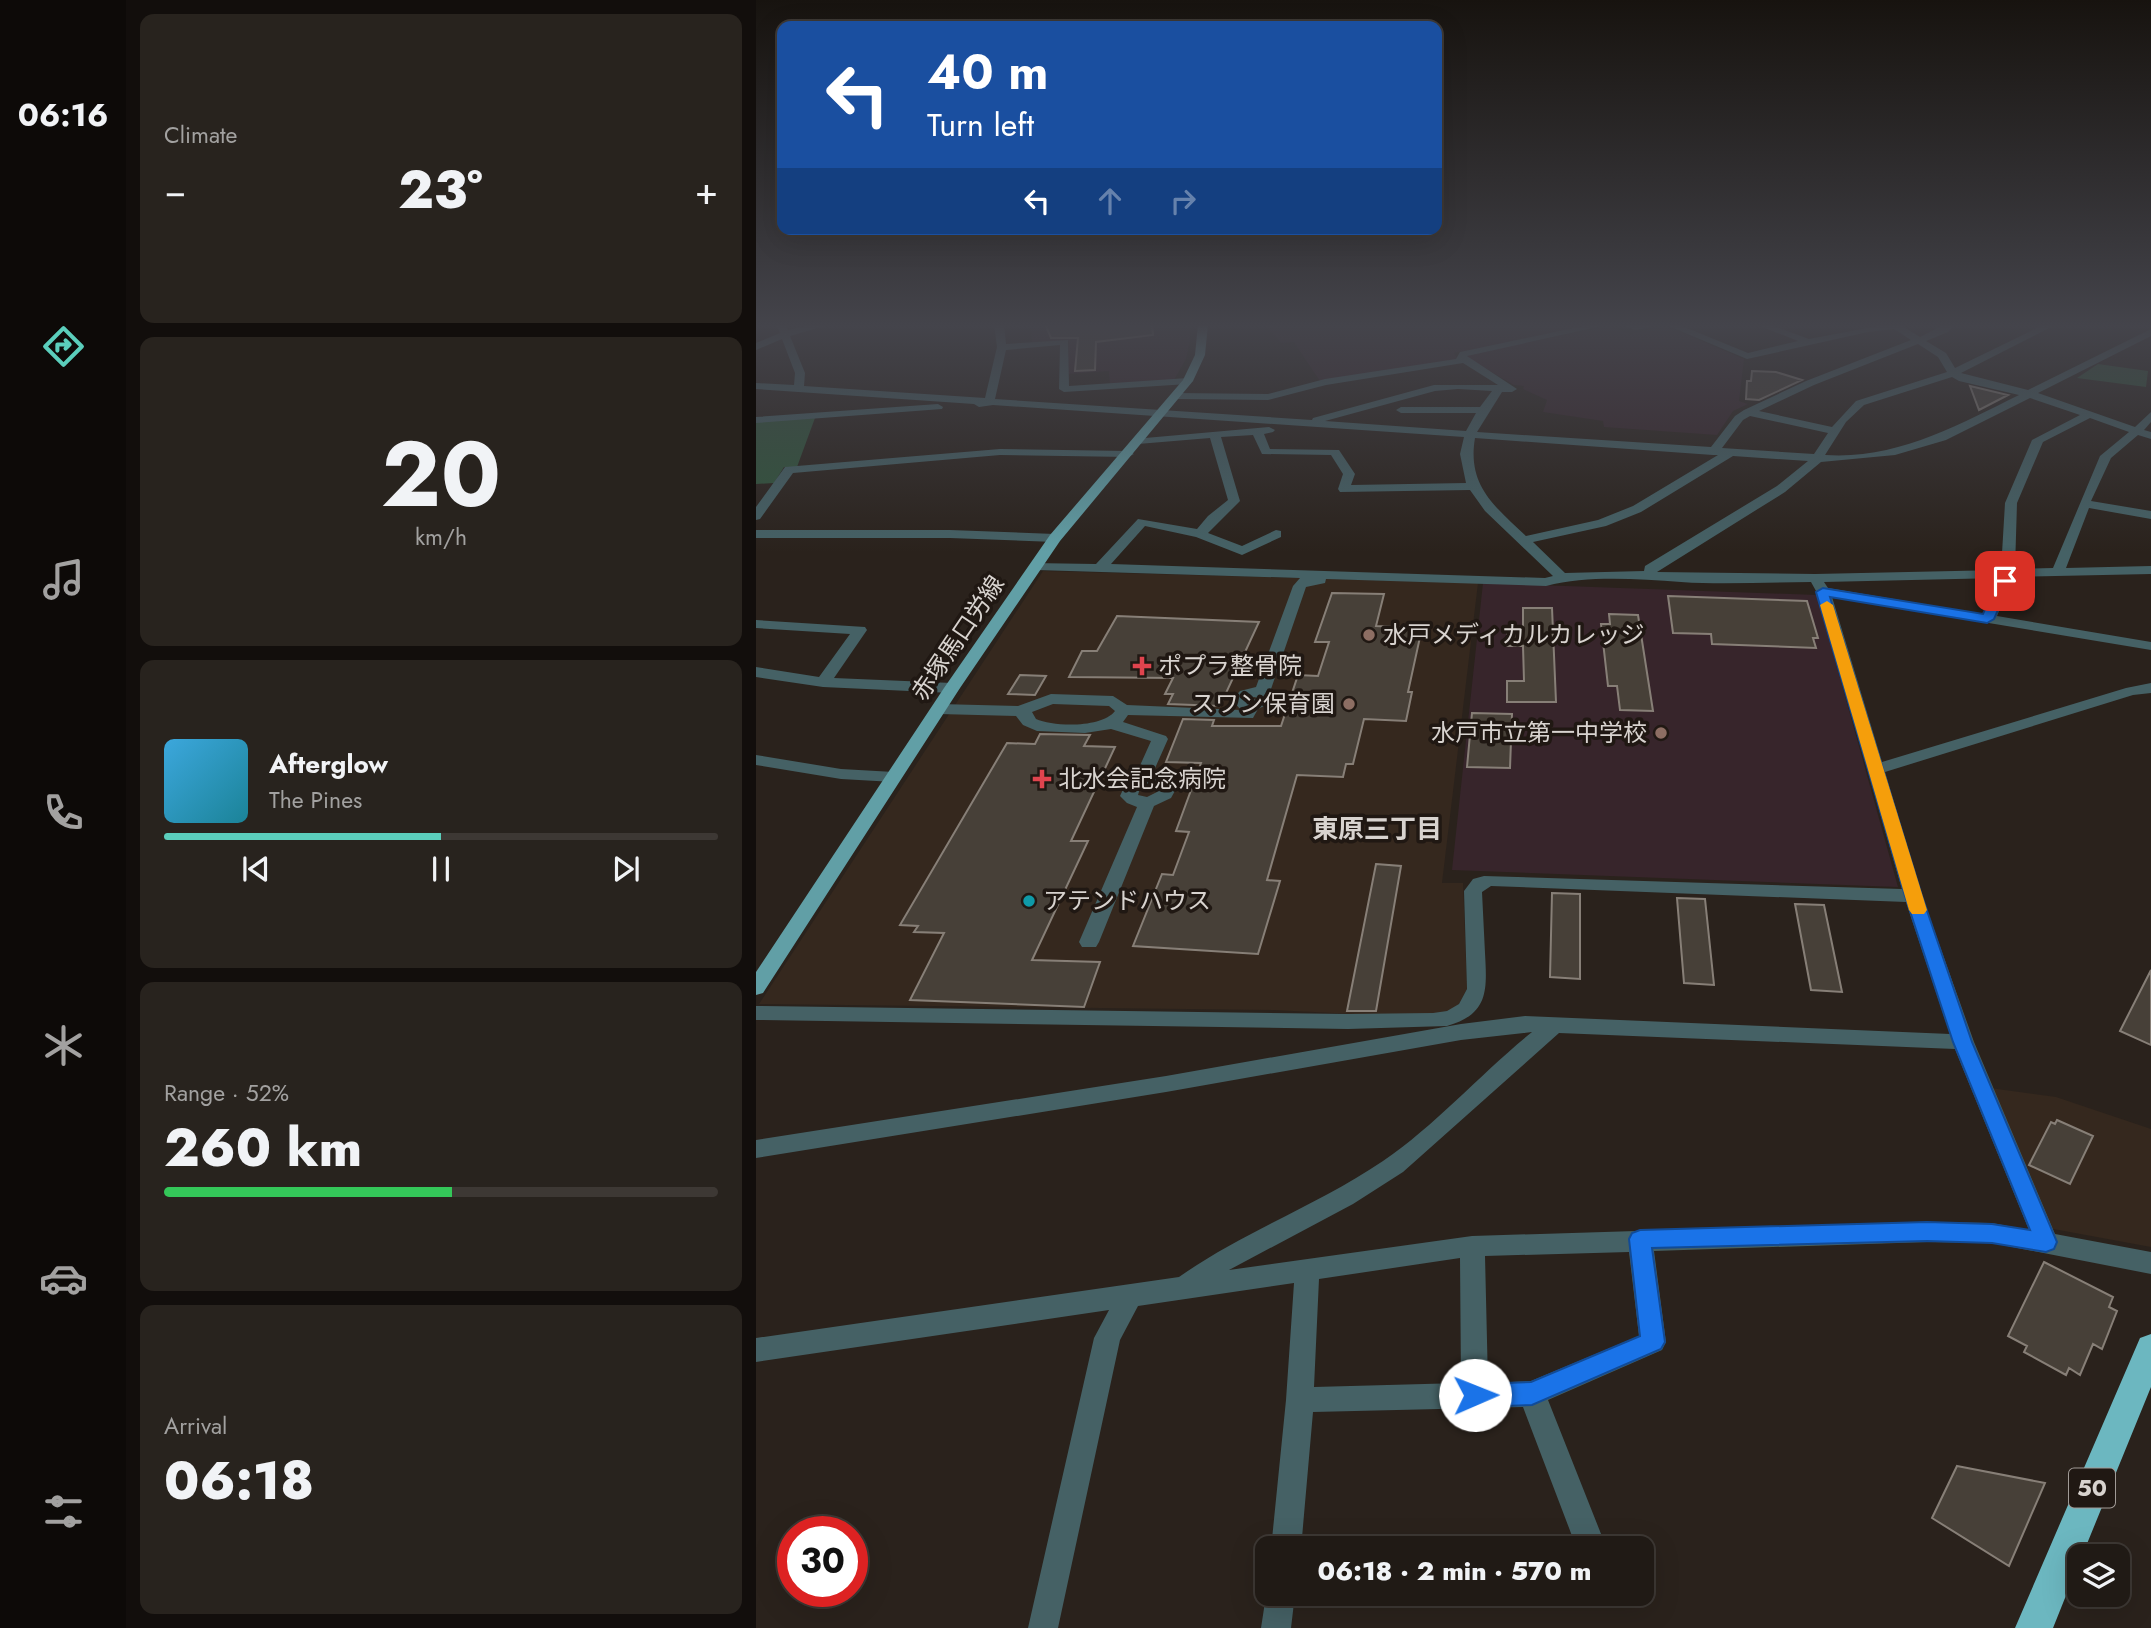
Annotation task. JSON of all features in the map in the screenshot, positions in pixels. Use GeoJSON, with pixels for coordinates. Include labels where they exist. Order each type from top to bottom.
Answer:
{"type":"FeatureCollection","features":[{"type":"Feature","properties":{"kind":"highway","name":"50"},"geometry":{"type":"LineString","coordinates":[[2034,1628],[2151,1348]]}},
{"type":"Feature","properties":{"kind":"main road","name":"赤塚馬口労線"},"geometry":{"type":"LineString","coordinates":[[756,988],[952,688],[1055,538],[1173,400]]}},
{"type":"Feature","properties":{"kind":"street"},"geometry":{"type":"LineString","coordinates":[[962,400],[1817,459],[1853,458],[1912,448],[1942,438],[2018,400]]}},
{"type":"Feature","properties":{"kind":"street"},"geometry":{"type":"LineString","coordinates":[[1138,441],[1257,431],[1305,424],[1391,400]]}},
{"type":"Feature","properties":{"kind":"street"},"geometry":{"type":"LineString","coordinates":[[1495,400],[1469,435],[1465,454],[1473,486],[1490,511],[1562,578]]}},
{"type":"Feature","properties":{"kind":"street"},"geometry":{"type":"LineString","coordinates":[[1713,452],[1739,418],[1776,400]]}},
{"type":"Feature","properties":{"kind":"street"},"geometry":{"type":"LineString","coordinates":[[1651,575],[1650,569],[1781,489],[1817,459],[1851,409],[1869,400]]}},
{"type":"Feature","properties":{"kind":"street"},"geometry":{"type":"LineString","coordinates":[[2048,400],[2151,436]]}},
{"type":"Feature","properties":{"kind":"street"},"geometry":{"type":"LineString","coordinates":[[756,420],[990,402]]}},
{"type":"Feature","properties":{"kind":"street"},"geometry":{"type":"LineString","coordinates":[[1401,410],[1485,410]]}},
{"type":"Feature","properties":{"kind":"street"},"geometry":{"type":"LineString","coordinates":[[1748,412],[1835,430]]}},
{"type":"Feature","properties":{"kind":"street"},"geometry":{"type":"LineString","coordinates":[[1987,619],[2008,574],[2011,503],[2038,440],[2090,414]]}},
{"type":"Feature","properties":{"kind":"street"},"geometry":{"type":"LineString","coordinates":[[2058,572],[2106,456],[2137,431],[2151,415]]}},
{"type":"Feature","properties":{"kind":"street"},"geometry":{"type":"LineString","coordinates":[[1257,431],[1266,452],[1335,452],[1349,474],[1344,489],[1473,486]]}},
{"type":"Feature","properties":{"kind":"street"},"geometry":{"type":"LineString","coordinates":[[1199,534],[1234,501],[1215,435]]}},
{"type":"Feature","properties":{"kind":"street"},"geometry":{"type":"LineString","coordinates":[[756,516],[789,470],[1000,452],[1128,454]]}},
{"type":"Feature","properties":{"kind":"street"},"geometry":{"type":"LineString","coordinates":[[1523,540],[1602,523],[1637,509],[1729,453]]}},
{"type":"Feature","properties":{"kind":"street"},"geometry":{"type":"LineString","coordinates":[[756,486],[778,485]]}},
{"type":"Feature","properties":{"kind":"street"},"geometry":{"type":"LineString","coordinates":[[2084,504],[2151,515]]}},
{"type":"Feature","properties":{"kind":"street"},"geometry":{"type":"LineString","coordinates":[[1099,569],[1142,522],[1199,534],[1242,551],[1276,534]]}},
{"type":"Feature","properties":{"kind":"street"},"geometry":{"type":"LineString","coordinates":[[756,534],[950,534],[1055,538]]}},
{"type":"Feature","properties":{"kind":"street"},"geometry":{"type":"LineString","coordinates":[[1036,566],[1546,582],[1562,578],[1651,575],[1819,585],[2008,574],[2151,570]]}},
{"type":"Feature","properties":{"kind":"street"},"geometry":{"type":"LineString","coordinates":[[1020,711],[1026,715],[1029,722],[1037,726],[1100,728],[1118,717],[1247,715],[1251,706],[1241,703],[1241,696],[1250,692],[1262,693],[1301,583],[1312,580],[1362,582],[1370,576]]}},
{"type":"Feature","properties":{"kind":"street"},"geometry":{"type":"LineString","coordinates":[[1819,585],[1987,619],[2151,646]]}},
{"type":"Feature","properties":{"kind":"street"},"geometry":{"type":"LineString","coordinates":[[1819,585],[1913,896],[1963,1042],[2046,1242]]}},
{"type":"Feature","properties":{"kind":"street"},"geometry":{"type":"LineString","coordinates":[[756,624],[859,630],[823,682]]}},
{"type":"Feature","properties":{"kind":"street"},"geometry":{"type":"LineString","coordinates":[[756,672],[823,682],[952,688]]}},
{"type":"Feature","properties":{"kind":"street"},"geometry":{"type":"LineString","coordinates":[[1876,769],[2131,691],[2151,688]]}},
{"type":"Feature","properties":{"kind":"street"},"geometry":{"type":"LineString","coordinates":[[939,709],[1020,711],[1058,699],[1113,701],[1118,717],[1160,739],[1141,782]]}},
{"type":"Feature","properties":{"kind":"street"},"geometry":{"type":"LineString","coordinates":[[756,760],[820,774],[857,778],[894,777]]}},
{"type":"Feature","properties":{"kind":"street"},"geometry":{"type":"LineString","coordinates":[[1159,781],[1167,789],[1159,799],[1147,803],[1133,800],[1129,796],[1133,785],[1141,782],[1159,781]]}},
{"type":"Feature","properties":{"kind":"street"},"geometry":{"type":"LineString","coordinates":[[1089,942],[1147,803]]}},
{"type":"Feature","properties":{"kind":"street"},"geometry":{"type":"LineString","coordinates":[[756,1013],[1418,1021],[1454,1017],[1465,1010],[1473,1000],[1477,989],[1473,891],[1480,883],[1491,880],[1913,896]]}},
{"type":"Feature","properties":{"kind":"street"},"geometry":{"type":"LineString","coordinates":[[756,1149],[1166,1084],[1461,1032],[1525,1024],[1963,1042]]}},
{"type":"Feature","properties":{"kind":"street"},"geometry":{"type":"LineString","coordinates":[[1186,1287],[1234,1253],[1336,1203],[1394,1166],[1457,1115],[1506,1065],[1556,1024]]}},
{"type":"Feature","properties":{"kind":"street"},"geometry":{"type":"LineString","coordinates":[[756,1350],[1472,1247],[1640,1239],[1927,1232],[1992,1233],[2151,1263]]}},
{"type":"Feature","properties":{"kind":"street"},"geometry":{"type":"LineString","coordinates":[[1300,1400],[1532,1394],[1653,1342],[1640,1239]]}},
{"type":"Feature","properties":{"kind":"street"},"geometry":{"type":"LineString","coordinates":[[1472,1247],[1475,1395]]}},
{"type":"Feature","properties":{"kind":"street"},"geometry":{"type":"LineString","coordinates":[[1287,1536],[1300,1400],[1307,1270]]}},
{"type":"Feature","properties":{"kind":"street"},"geometry":{"type":"LineString","coordinates":[[1044,1628],[1107,1338],[1130,1295]]}},
{"type":"Feature","properties":{"kind":"street"},"geometry":{"type":"LineString","coordinates":[[1532,1394],[1587,1536]]}},
{"type":"Feature","properties":{"kind":"street"},"geometry":{"type":"LineString","coordinates":[[1276,1628],[1279,1606]]}},
{"type":"Feature","properties":{"kind":"shaded area"},"geometry":{"type":"Polygon","coordinates":[[[1547,400],[1739,400],[1748,404],[1733,411],[1717,435],[1604,427],[1603,421],[1543,412],[1547,400]]]}},
{"type":"Feature","properties":{"kind":"shaded area"},"geometry":{"type":"Polygon","coordinates":[[[1043,571],[1478,583],[1442,883],[1463,883],[1467,989],[1458,1006],[1431,1014],[1395,1016],[1273,1010],[759,1004],[1043,571]]]}},
{"type":"Feature","properties":{"kind":"shaded area","name":"水戸市立第一中学校"},"geometry":{"type":"Polygon","coordinates":[[[1483,583],[1817,595],[1898,887],[1452,870],[1483,583]]]}},
{"type":"Feature","properties":{"kind":"shaded area"},"geometry":{"type":"Polygon","coordinates":[[[1990,1088],[2056,1097],[2151,1129],[2151,1247],[2048,1228],[1990,1088]]]}},
{"type":"Feature","properties":{"kind":"green space"},"geometry":{"type":"Polygon","coordinates":[[[815,418],[797,467],[784,467],[774,483],[756,484],[756,422],[815,418]]]}},
{"type":"Feature","properties":{"kind":"building"},"geometry":{"type":"Polygon","coordinates":[[[1975,400],[1998,400],[1979,410],[1975,400]]]}},
{"type":"Feature","properties":{"kind":"building"},"geometry":{"type":"Polygon","coordinates":[[[1332,593],[1384,594],[1376,626],[1422,628],[1408,692],[1412,692],[1406,721],[1364,719],[1353,764],[1346,764],[1343,777],[1297,775],[1267,880],[1280,881],[1258,954],[1133,946],[1162,874],[1173,875],[1189,832],[1176,831],[1201,763],[1166,762],[1183,719],[1214,720],[1212,726],[1281,726],[1298,675],[1318,676],[1329,642],[1315,642],[1332,593]]]}},
{"type":"Feature","properties":{"kind":"building"},"geometry":{"type":"Polygon","coordinates":[[[1668,596],[1807,601],[1818,638],[1813,638],[1816,648],[1712,644],[1711,634],[1673,633],[1668,596]]]}},
{"type":"Feature","properties":{"kind":"building"},"geometry":{"type":"Polygon","coordinates":[[[1523,608],[1552,608],[1556,702],[1507,702],[1507,681],[1524,681],[1523,646],[1507,646],[1507,629],[1523,629],[1523,608]]]}},
{"type":"Feature","properties":{"kind":"building"},"geometry":{"type":"Polygon","coordinates":[[[1609,614],[1638,615],[1653,711],[1620,710],[1617,686],[1608,686],[1601,624],[1610,624],[1609,614]]]}},
{"type":"Feature","properties":{"kind":"building"},"geometry":{"type":"Polygon","coordinates":[[[1117,616],[1259,622],[1220,706],[1168,704],[1173,694],[1165,694],[1173,678],[1069,677],[1082,651],[1097,651],[1117,616]]]}},
{"type":"Feature","properties":{"kind":"building"},"geometry":{"type":"Polygon","coordinates":[[[1020,675],[1046,676],[1035,695],[1008,694],[1020,675]]]}},
{"type":"Feature","properties":{"kind":"building"},"geometry":{"type":"Polygon","coordinates":[[[1472,713],[1512,714],[1510,768],[1467,767],[1472,713]]]}},
{"type":"Feature","properties":{"kind":"building"},"geometry":{"type":"Polygon","coordinates":[[[1040,734],[1090,735],[1084,746],[1115,747],[1071,841],[1088,841],[1032,960],[1100,962],[1084,1007],[910,1000],[944,933],[914,932],[918,926],[900,925],[1007,743],[1035,744],[1040,734]]]}},
{"type":"Feature","properties":{"kind":"building"},"geometry":{"type":"Polygon","coordinates":[[[1376,864],[1401,866],[1376,1011],[1347,1011],[1376,864]]]}},
{"type":"Feature","properties":{"kind":"building"},"geometry":{"type":"Polygon","coordinates":[[[1552,893],[1580,894],[1580,979],[1550,977],[1552,893]]]}},
{"type":"Feature","properties":{"kind":"building"},"geometry":{"type":"Polygon","coordinates":[[[1677,898],[1705,899],[1714,985],[1684,983],[1677,898]]]}},
{"type":"Feature","properties":{"kind":"building"},"geometry":{"type":"Polygon","coordinates":[[[1795,904],[1824,905],[1842,992],[1811,990],[1795,904]]]}},
{"type":"Feature","properties":{"kind":"building"},"geometry":{"type":"Polygon","coordinates":[[[2151,970],[2151,1045],[2120,1031],[2151,970]]]}},
{"type":"Feature","properties":{"kind":"building"},"geometry":{"type":"Polygon","coordinates":[[[2057,1120],[2093,1136],[2070,1184],[2029,1165],[2051,1122],[2055,1124],[2057,1120]]]}},
{"type":"Feature","properties":{"kind":"building"},"geometry":{"type":"Polygon","coordinates":[[[2044,1262],[2113,1297],[2109,1307],[2117,1311],[2102,1349],[2093,1344],[2080,1375],[2069,1368],[2066,1375],[2024,1352],[2027,1346],[2008,1336],[2044,1262]]]}},
{"type":"Feature","properties":{"kind":"building"},"geometry":{"type":"Polygon","coordinates":[[[1957,1466],[2045,1483],[2009,1566],[1932,1518],[1957,1466]]]}},
{"type":"Feature","properties":{"kind":"slow traffic"},"geometry":{"type":"LineString","coordinates":[[1827,605],[1918,910]]}},
{"type":"Feature","properties":{"kind":"place","name":"水戸メディカルカレッジ"},"geometry":{"type":"Point","coordinates":[1369,635]}},
{"type":"Feature","properties":{"kind":"place","name":"ポプラ整骨院"},"geometry":{"type":"Point","coordinates":[1142,666]}},
{"type":"Feature","properties":{"kind":"place","name":"スワン保育園"},"geometry":{"type":"Point","coordinates":[1349,704]}},
{"type":"Feature","properties":{"kind":"place","name":"水戸市立第一中学校"},"geometry":{"type":"Point","coordinates":[1661,733]}},
{"type":"Feature","properties":{"kind":"place","name":"北水会記念病院"},"geometry":{"type":"Point","coordinates":[1042,779]}},
{"type":"Feature","properties":{"kind":"place","name":"アテンドハウス"},"geometry":{"type":"Point","coordinates":[1029,901]}},
{"type":"Feature","properties":{"kind":"district","name":"東原三丁目"},"geometry":{"type":"Point","coordinates":[1377,829]}},
{"type":"Feature","properties":{"kind":"route"},"geometry":{"type":"LineString","coordinates":[[1475,1395],[1532,1394],[1653,1342],[1640,1239],[1927,1232],[1992,1233],[2046,1242],[1983,1084],[1963,1042],[1913,896],[1823,592],[1987,619],[2005,581]]}}]}
